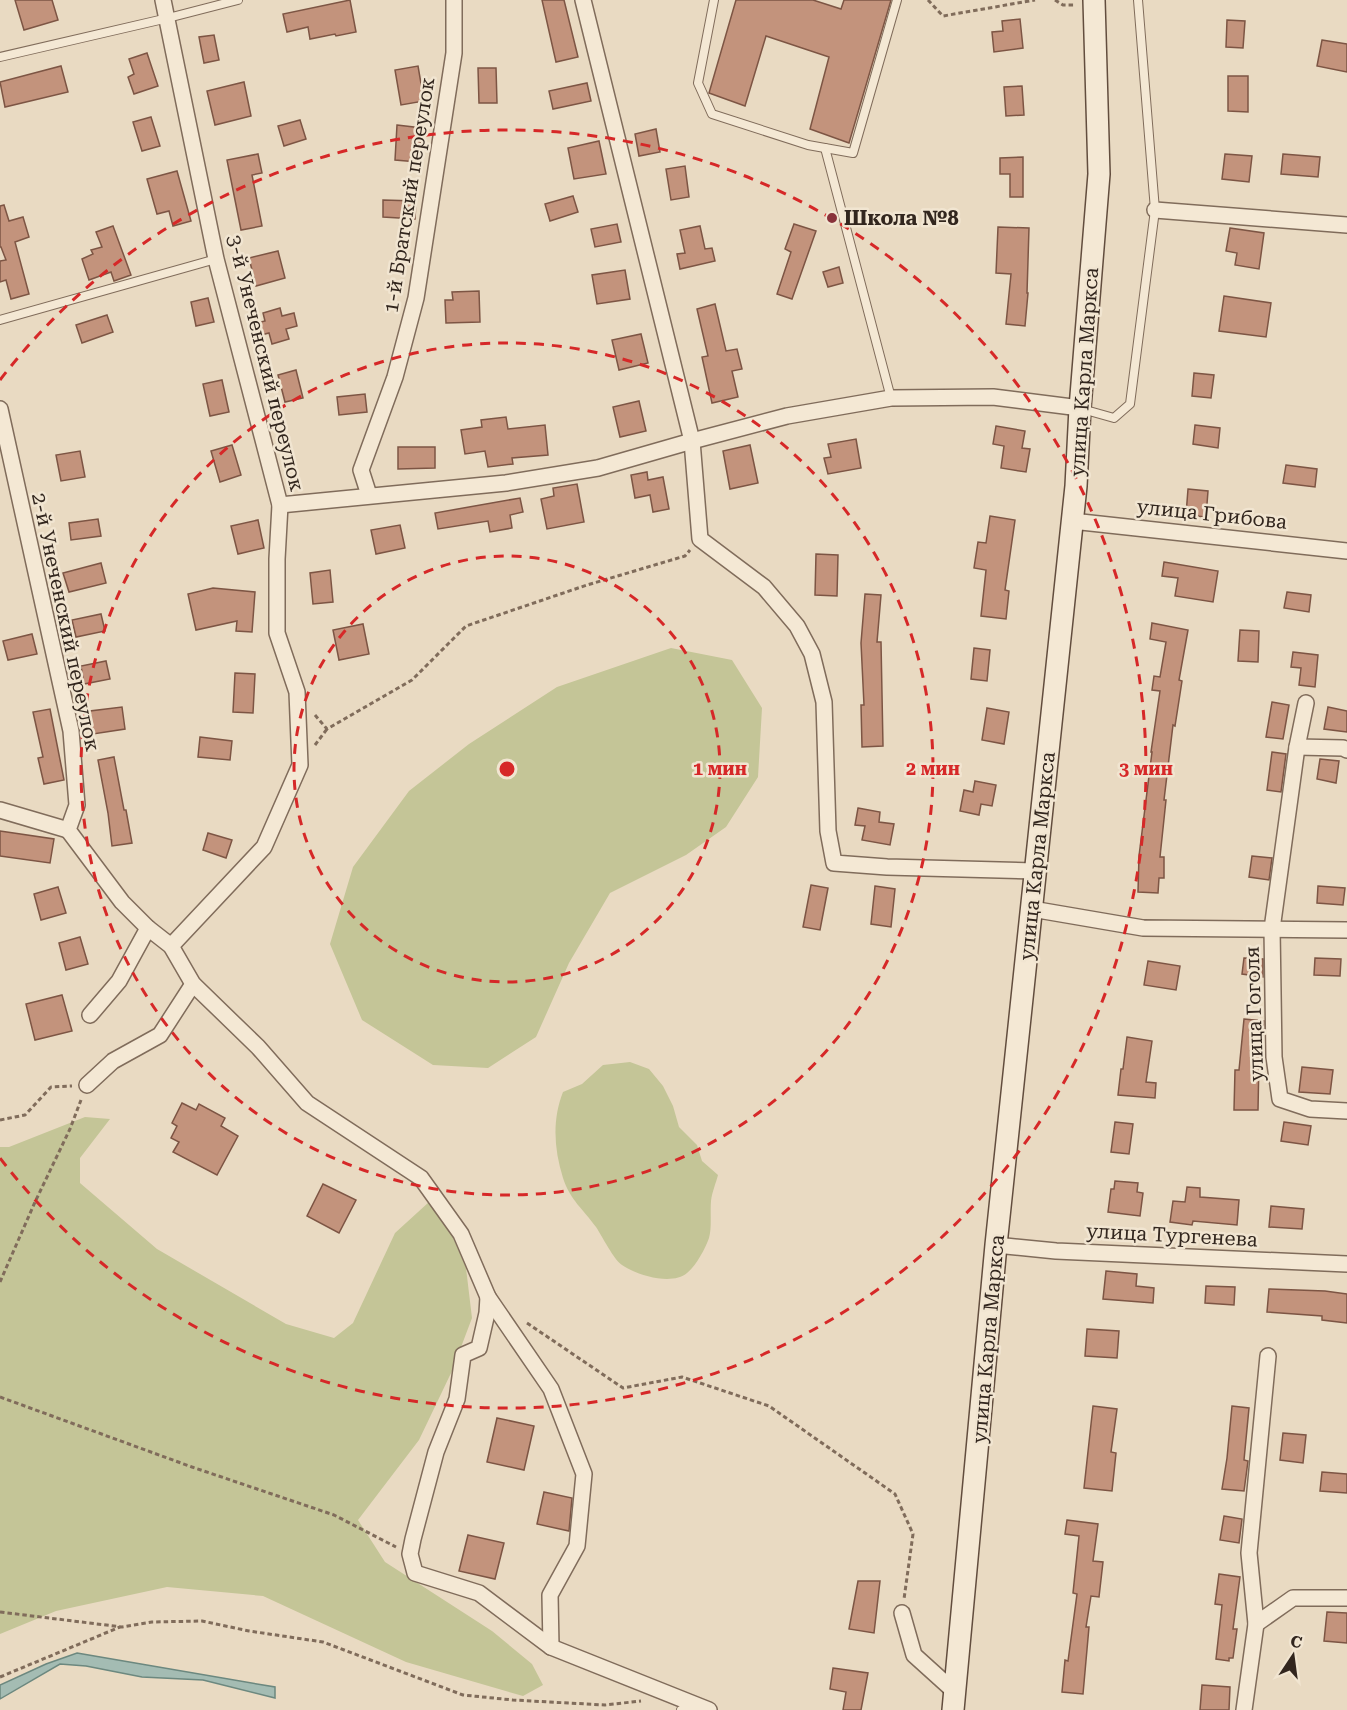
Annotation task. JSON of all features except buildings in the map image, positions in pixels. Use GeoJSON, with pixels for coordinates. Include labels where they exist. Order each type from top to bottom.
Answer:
{"type":"FeatureCollection","features":[{"type":"Feature","properties":{"kind":"main road","name":"улица Карла Маркса"},"geometry":{"type":"LineString","coordinates":[[954,1701],[996,1245],[1076,486],[1080,408],[1100,174],[1094,0]]}},
{"type":"Feature","properties":{"kind":"street","name":"3-й Унеченский переулок"},"geometry":{"type":"LineString","coordinates":[[163,0],[216,259],[280,505],[277,633],[297,692],[300,765],[264,847],[171,946]]}},
{"type":"Feature","properties":{"kind":"street","name":"1-й Братский переулок"},"geometry":{"type":"LineString","coordinates":[[369,495],[361,470],[395,376],[417,298],[454,53],[454,0]]}},
{"type":"Feature","properties":{"kind":"street"},"geometry":{"type":"LineString","coordinates":[[583,0],[692,441],[700,539],[764,587],[797,626],[812,654],[824,702],[828,831],[834,863],[887,867],[1035,871]]}},
{"type":"Feature","properties":{"kind":"street"},"geometry":{"type":"LineString","coordinates":[[1155,210],[1347,225]]}},
{"type":"Feature","properties":{"kind":"street"},"geometry":{"type":"LineString","coordinates":[[280,505],[506,483],[598,468],[787,416],[891,398],[993,397],[1080,408]]}},
{"type":"Feature","properties":{"kind":"street","name":"2-й Унеченский переулок"},"geometry":{"type":"LineString","coordinates":[[0,409],[72,731],[77,805],[68,830]]}},
{"type":"Feature","properties":{"kind":"street","name":"улица Грибова"},"geometry":{"type":"LineString","coordinates":[[1071,521],[1347,551]]}},
{"type":"Feature","properties":{"kind":"street"},"geometry":{"type":"LineString","coordinates":[[1272,929],[1297,747],[1306,703]]}},
{"type":"Feature","properties":{"kind":"street"},"geometry":{"type":"LineString","coordinates":[[1297,747],[1347,750]]}},
{"type":"Feature","properties":{"kind":"street"},"geometry":{"type":"LineString","coordinates":[[0,810],[68,830],[122,902],[148,928],[171,946],[193,984],[258,1047],[307,1103],[421,1178],[461,1234],[488,1297],[551,1389],[584,1474],[577,1546],[550,1595],[552,1647]]}},
{"type":"Feature","properties":{"kind":"street"},"geometry":{"type":"LineString","coordinates":[[1032,909],[1143,928],[1347,930]]}},
{"type":"Feature","properties":{"kind":"street"},"geometry":{"type":"LineString","coordinates":[[90,1016],[119,981],[148,928]]}},
{"type":"Feature","properties":{"kind":"street","name":"улица Гоголя"},"geometry":{"type":"LineString","coordinates":[[1272,929],[1274,1057],[1280,1100],[1310,1110],[1347,1111]]}},
{"type":"Feature","properties":{"kind":"street"},"geometry":{"type":"LineString","coordinates":[[87,1085],[113,1061],[160,1035],[193,984]]}},
{"type":"Feature","properties":{"kind":"street","name":"улица Тургенева"},"geometry":{"type":"LineString","coordinates":[[996,1245],[1056,1251],[1347,1264]]}},
{"type":"Feature","properties":{"kind":"street"},"geometry":{"type":"LineString","coordinates":[[488,1297],[479,1348],[462,1356],[457,1399],[436,1452],[422,1503],[410,1554],[415,1573],[479,1593],[552,1647],[669,1695],[688,1707],[710,1710]]}},
{"type":"Feature","properties":{"kind":"street"},"geometry":{"type":"LineString","coordinates":[[1244,1710],[1256,1624],[1249,1553],[1268,1356]]}},
{"type":"Feature","properties":{"kind":"street"},"geometry":{"type":"LineString","coordinates":[[1256,1624],[1293,1598],[1347,1598]]}},
{"type":"Feature","properties":{"kind":"street"},"geometry":{"type":"LineString","coordinates":[[902,1613],[914,1655],[954,1701]]}},
{"type":"Feature","properties":{"kind":"lane"},"geometry":{"type":"LineString","coordinates":[[0,57],[238,0]]}},
{"type":"Feature","properties":{"kind":"lane"},"geometry":{"type":"LineString","coordinates":[[714,0],[698,83],[711,114],[808,145],[853,153],[897,0]]}},
{"type":"Feature","properties":{"kind":"lane"},"geometry":{"type":"LineString","coordinates":[[1080,408],[1114,418],[1130,404],[1155,210],[1138,0]]}},
{"type":"Feature","properties":{"kind":"lane"},"geometry":{"type":"LineString","coordinates":[[825,148],[891,398]]}},
{"type":"Feature","properties":{"kind":"lane"},"geometry":{"type":"LineString","coordinates":[[0,320],[216,259]]}},
{"type":"Feature","properties":{"kind":"path"},"geometry":{"type":"LineString","coordinates":[[928,0],[943,16],[1035,0]]}},
{"type":"Feature","properties":{"kind":"path"},"geometry":{"type":"LineString","coordinates":[[297,692],[327,729],[412,680],[466,626],[587,585],[684,556],[700,539]]}},
{"type":"Feature","properties":{"kind":"path"},"geometry":{"type":"LineString","coordinates":[[0,1120],[25,1115],[51,1087],[87,1085],[70,1129],[0,1282]]}},
{"type":"Feature","properties":{"kind":"path"},"geometry":{"type":"LineString","coordinates":[[527,1323],[623,1388],[682,1377],[770,1406],[895,1494],[913,1534],[902,1613]]}},
{"type":"Feature","properties":{"kind":"path"},"geometry":{"type":"LineString","coordinates":[[0,1397],[192,1467],[334,1515],[410,1554]]}},
{"type":"Feature","properties":{"kind":"path"},"geometry":{"type":"LineString","coordinates":[[0,1612],[122,1626],[152,1622],[202,1621],[249,1631],[324,1642],[463,1695],[605,1705],[658,1699],[669,1695]]}},
{"type":"Feature","properties":{"kind":"path"},"geometry":{"type":"LineString","coordinates":[[0,1677],[122,1626]]}},
{"type":"Feature","properties":{"kind":"green space"},"geometry":{"type":"Polygon","coordinates":[[[671,648],[732,660],[762,708],[758,777],[726,827],[686,855],[610,893],[569,963],[536,1037],[488,1068],[433,1065],[362,1020],[330,944],[353,867],[409,791],[469,744],[557,687],[671,648]]]}},
{"type":"Feature","properties":{"kind":"green space"},"geometry":{"type":"Polygon","coordinates":[[[630,1062],[649,1069],[663,1086],[673,1106],[679,1127],[697,1145],[702,1161],[718,1175],[712,1198],[709,1238],[700,1257],[690,1270],[672,1279],[654,1278],[628,1269],[619,1262],[596,1227],[569,1193],[558,1156],[556,1124],[563,1092],[582,1084],[603,1065],[630,1062]]]}},
{"type":"Feature","properties":{"kind":"green space"},"geometry":{"type":"Polygon","coordinates":[[[85,1117],[110,1119],[80,1158],[80,1183],[157,1249],[286,1324],[334,1338],[353,1323],[395,1233],[429,1202],[446,1221],[466,1268],[472,1318],[452,1371],[419,1440],[358,1520],[385,1562],[492,1631],[532,1664],[543,1685],[523,1696],[406,1662],[263,1596],[167,1587],[56,1611],[0,1634],[0,1147],[9,1147],[85,1117]]]}},
{"type":"Feature","properties":{"kind":"shaded area"},"geometry":{"type":"Polygon","coordinates":[[[77,1653],[275,1687],[275,1698],[203,1680],[142,1677],[86,1666],[60,1664],[0,1699],[0,1685],[77,1653]]]}},
{"type":"Feature","properties":{"kind":"place","name":"Школа №8"},"geometry":{"type":"Point","coordinates":[832,218]}}]}
